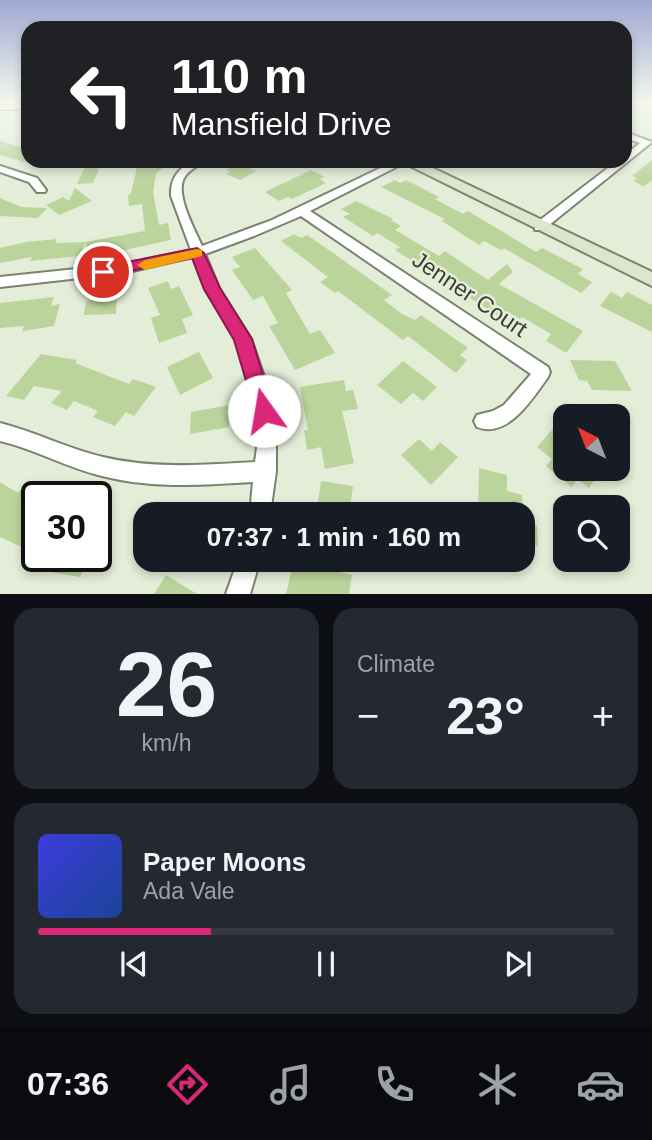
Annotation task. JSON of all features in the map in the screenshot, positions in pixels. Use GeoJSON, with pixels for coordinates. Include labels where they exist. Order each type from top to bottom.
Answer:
{"type":"FeatureCollection","features":[{"type":"Feature","properties":{"kind":"main road"},"geometry":{"type":"LineString","coordinates":[[419,168],[652,281]]}},
{"type":"Feature","properties":{"kind":"street"},"geometry":{"type":"LineString","coordinates":[[632,137],[647,142],[632,154]]}},
{"type":"Feature","properties":{"kind":"street"},"geometry":{"type":"LineString","coordinates":[[190,168],[180,175],[175,189],[212,289],[243,339],[259,385],[267,440],[262,502]]}},
{"type":"Feature","properties":{"kind":"street"},"geometry":{"type":"LineString","coordinates":[[0,282],[114,270],[197,253],[259,230],[391,168]]}},
{"type":"Feature","properties":{"kind":"street"},"geometry":{"type":"LineString","coordinates":[[538,227],[614,168]]}},
{"type":"Feature","properties":{"kind":"street"},"geometry":{"type":"LineString","coordinates":[[0,169],[33,180],[41,190]]}},
{"type":"Feature","properties":{"kind":"street","name":"Jenner Court"},"geometry":{"type":"LineString","coordinates":[[302,211],[542,372],[512,411],[495,420],[483,421]]}},
{"type":"Feature","properties":{"kind":"street"},"geometry":{"type":"LineString","coordinates":[[0,432],[19,436],[100,467],[131,473],[164,477],[266,471]]}},
{"type":"Feature","properties":{"kind":"street"},"geometry":{"type":"LineString","coordinates":[[238,594],[245,572]]}},
{"type":"Feature","properties":{"kind":"building"},"geometry":{"type":"Polygon","coordinates":[[[0,141],[21,147],[21,161],[0,155],[0,141]]]}},
{"type":"Feature","properties":{"kind":"building"},"geometry":{"type":"Polygon","coordinates":[[[652,160],[652,180],[644,186],[633,181],[637,178],[632,176],[652,160]]]}},
{"type":"Feature","properties":{"kind":"building"},"geometry":{"type":"Polygon","coordinates":[[[85,168],[99,169],[93,183],[77,184],[85,168]]]}},
{"type":"Feature","properties":{"kind":"building"},"geometry":{"type":"Polygon","coordinates":[[[137,168],[163,168],[156,173],[153,192],[159,225],[168,223],[171,240],[106,254],[107,248],[87,250],[85,242],[145,231],[142,204],[129,206],[128,195],[131,194],[137,168]]]}},
{"type":"Feature","properties":{"kind":"building"},"geometry":{"type":"Polygon","coordinates":[[[249,168],[256,171],[240,180],[226,174],[230,172],[226,170],[249,168]]]}},
{"type":"Feature","properties":{"kind":"building"},"geometry":{"type":"Polygon","coordinates":[[[311,170],[325,177],[320,179],[326,183],[292,199],[288,197],[279,201],[265,192],[311,170]]]}},
{"type":"Feature","properties":{"kind":"building"},"geometry":{"type":"Polygon","coordinates":[[[395,180],[400,183],[406,180],[439,197],[435,199],[463,214],[468,211],[536,252],[542,248],[583,269],[578,274],[592,282],[581,293],[504,248],[501,250],[484,241],[479,245],[442,221],[445,219],[381,187],[395,180]]]}},
{"type":"Feature","properties":{"kind":"building"},"geometry":{"type":"Polygon","coordinates":[[[75,188],[92,201],[59,215],[46,205],[63,197],[69,201],[75,188]]]}},
{"type":"Feature","properties":{"kind":"building"},"geometry":{"type":"Polygon","coordinates":[[[0,198],[21,207],[47,208],[38,218],[0,216],[0,198]]]}},
{"type":"Feature","properties":{"kind":"building"},"geometry":{"type":"Polygon","coordinates":[[[356,201],[393,219],[391,220],[401,226],[395,230],[439,256],[445,251],[488,280],[507,264],[513,272],[499,284],[583,331],[566,353],[546,341],[551,334],[522,317],[520,319],[511,314],[505,320],[462,293],[467,288],[438,270],[433,274],[395,250],[400,247],[377,233],[373,236],[343,217],[350,214],[341,209],[356,201]]]}},
{"type":"Feature","properties":{"kind":"building"},"geometry":{"type":"Polygon","coordinates":[[[294,234],[301,238],[307,235],[392,295],[384,300],[402,314],[415,320],[421,315],[468,348],[460,355],[467,360],[456,373],[408,336],[403,340],[338,291],[335,293],[320,282],[328,277],[281,241],[294,234]]]}},
{"type":"Feature","properties":{"kind":"building"},"geometry":{"type":"Polygon","coordinates":[[[57,239],[55,243],[85,242],[80,256],[30,261],[32,257],[0,263],[0,248],[57,239]]]}},
{"type":"Feature","properties":{"kind":"building"},"geometry":{"type":"Polygon","coordinates":[[[255,248],[292,290],[286,293],[310,334],[320,330],[335,353],[295,370],[269,326],[278,323],[263,296],[253,300],[232,270],[240,267],[232,257],[255,248]]]}},
{"type":"Feature","properties":{"kind":"building"},"geometry":{"type":"Polygon","coordinates":[[[168,281],[171,289],[179,286],[193,315],[182,319],[187,333],[159,343],[151,318],[160,315],[148,288],[168,281]]]}},
{"type":"Feature","properties":{"kind":"building"},"geometry":{"type":"Polygon","coordinates":[[[117,288],[116,314],[84,315],[86,301],[100,299],[101,291],[117,288]]]}},
{"type":"Feature","properties":{"kind":"building"},"geometry":{"type":"Polygon","coordinates":[[[611,292],[622,298],[627,292],[652,305],[652,332],[600,306],[611,292]]]}},
{"type":"Feature","properties":{"kind":"building"},"geometry":{"type":"Polygon","coordinates":[[[54,297],[51,306],[60,304],[54,326],[22,331],[24,326],[0,328],[0,303],[54,297]]]}},
{"type":"Feature","properties":{"kind":"building"},"geometry":{"type":"Polygon","coordinates":[[[199,352],[213,378],[180,395],[167,367],[199,352]]]}},
{"type":"Feature","properties":{"kind":"building"},"geometry":{"type":"Polygon","coordinates":[[[41,354],[77,360],[75,363],[129,384],[133,379],[156,387],[134,416],[126,412],[115,426],[93,417],[98,411],[74,401],[67,410],[51,403],[62,391],[34,386],[24,400],[6,396],[41,354]]]}},
{"type":"Feature","properties":{"kind":"building"},"geometry":{"type":"Polygon","coordinates":[[[570,360],[615,361],[632,391],[592,390],[587,381],[579,380],[570,360]]]}},
{"type":"Feature","properties":{"kind":"building"},"geometry":{"type":"Polygon","coordinates":[[[403,361],[437,387],[423,401],[413,393],[401,404],[377,385],[403,361]]]}},
{"type":"Feature","properties":{"kind":"building"},"geometry":{"type":"Polygon","coordinates":[[[344,380],[346,391],[353,390],[358,409],[342,411],[354,463],[325,469],[321,447],[307,450],[304,430],[308,430],[300,387],[344,380]]]}},
{"type":"Feature","properties":{"kind":"building"},"geometry":{"type":"Polygon","coordinates":[[[229,405],[229,427],[190,434],[191,412],[229,405]]]}},
{"type":"Feature","properties":{"kind":"building"},"geometry":{"type":"Polygon","coordinates":[[[553,429],[553,472],[546,466],[552,459],[537,447],[553,429]]]}},
{"type":"Feature","properties":{"kind":"building"},"geometry":{"type":"Polygon","coordinates":[[[419,439],[432,451],[440,442],[458,457],[431,485],[401,455],[419,439]]]}},
{"type":"Feature","properties":{"kind":"building"},"geometry":{"type":"Polygon","coordinates":[[[479,468],[507,475],[507,491],[522,495],[522,502],[478,502],[479,468]]]}},
{"type":"Feature","properties":{"kind":"building"},"geometry":{"type":"Polygon","coordinates":[[[321,481],[353,486],[351,502],[318,502],[321,481]]]}},
{"type":"Feature","properties":{"kind":"building"},"geometry":{"type":"Polygon","coordinates":[[[565,481],[576,481],[572,487],[565,481]]]}},
{"type":"Feature","properties":{"kind":"building"},"geometry":{"type":"Polygon","coordinates":[[[580,481],[594,481],[589,488],[580,481]]]}},
{"type":"Feature","properties":{"kind":"building"},"geometry":{"type":"Polygon","coordinates":[[[0,482],[18,493],[21,489],[21,547],[0,537],[0,482]]]}},
{"type":"Feature","properties":{"kind":"building"},"geometry":{"type":"Polygon","coordinates":[[[535,525],[537,526],[538,546],[535,545],[535,525]]]}},
{"type":"Feature","properties":{"kind":"building"},"geometry":{"type":"Polygon","coordinates":[[[51,572],[82,572],[80,577],[51,572]]]}},
{"type":"Feature","properties":{"kind":"building"},"geometry":{"type":"Polygon","coordinates":[[[291,572],[340,572],[352,575],[349,594],[286,594],[291,572]]]}},
{"type":"Feature","properties":{"kind":"building"},"geometry":{"type":"Polygon","coordinates":[[[166,575],[197,594],[154,594],[166,575]]]}},
{"type":"Feature","properties":{"kind":"slow traffic"},"geometry":{"type":"LineString","coordinates":[[145,265],[197,253]]}},
{"type":"Feature","properties":{"kind":"route"},"geometry":{"type":"LineString","coordinates":[[103,272],[197,253],[212,289],[243,339],[259,385],[264,411]]}}]}
